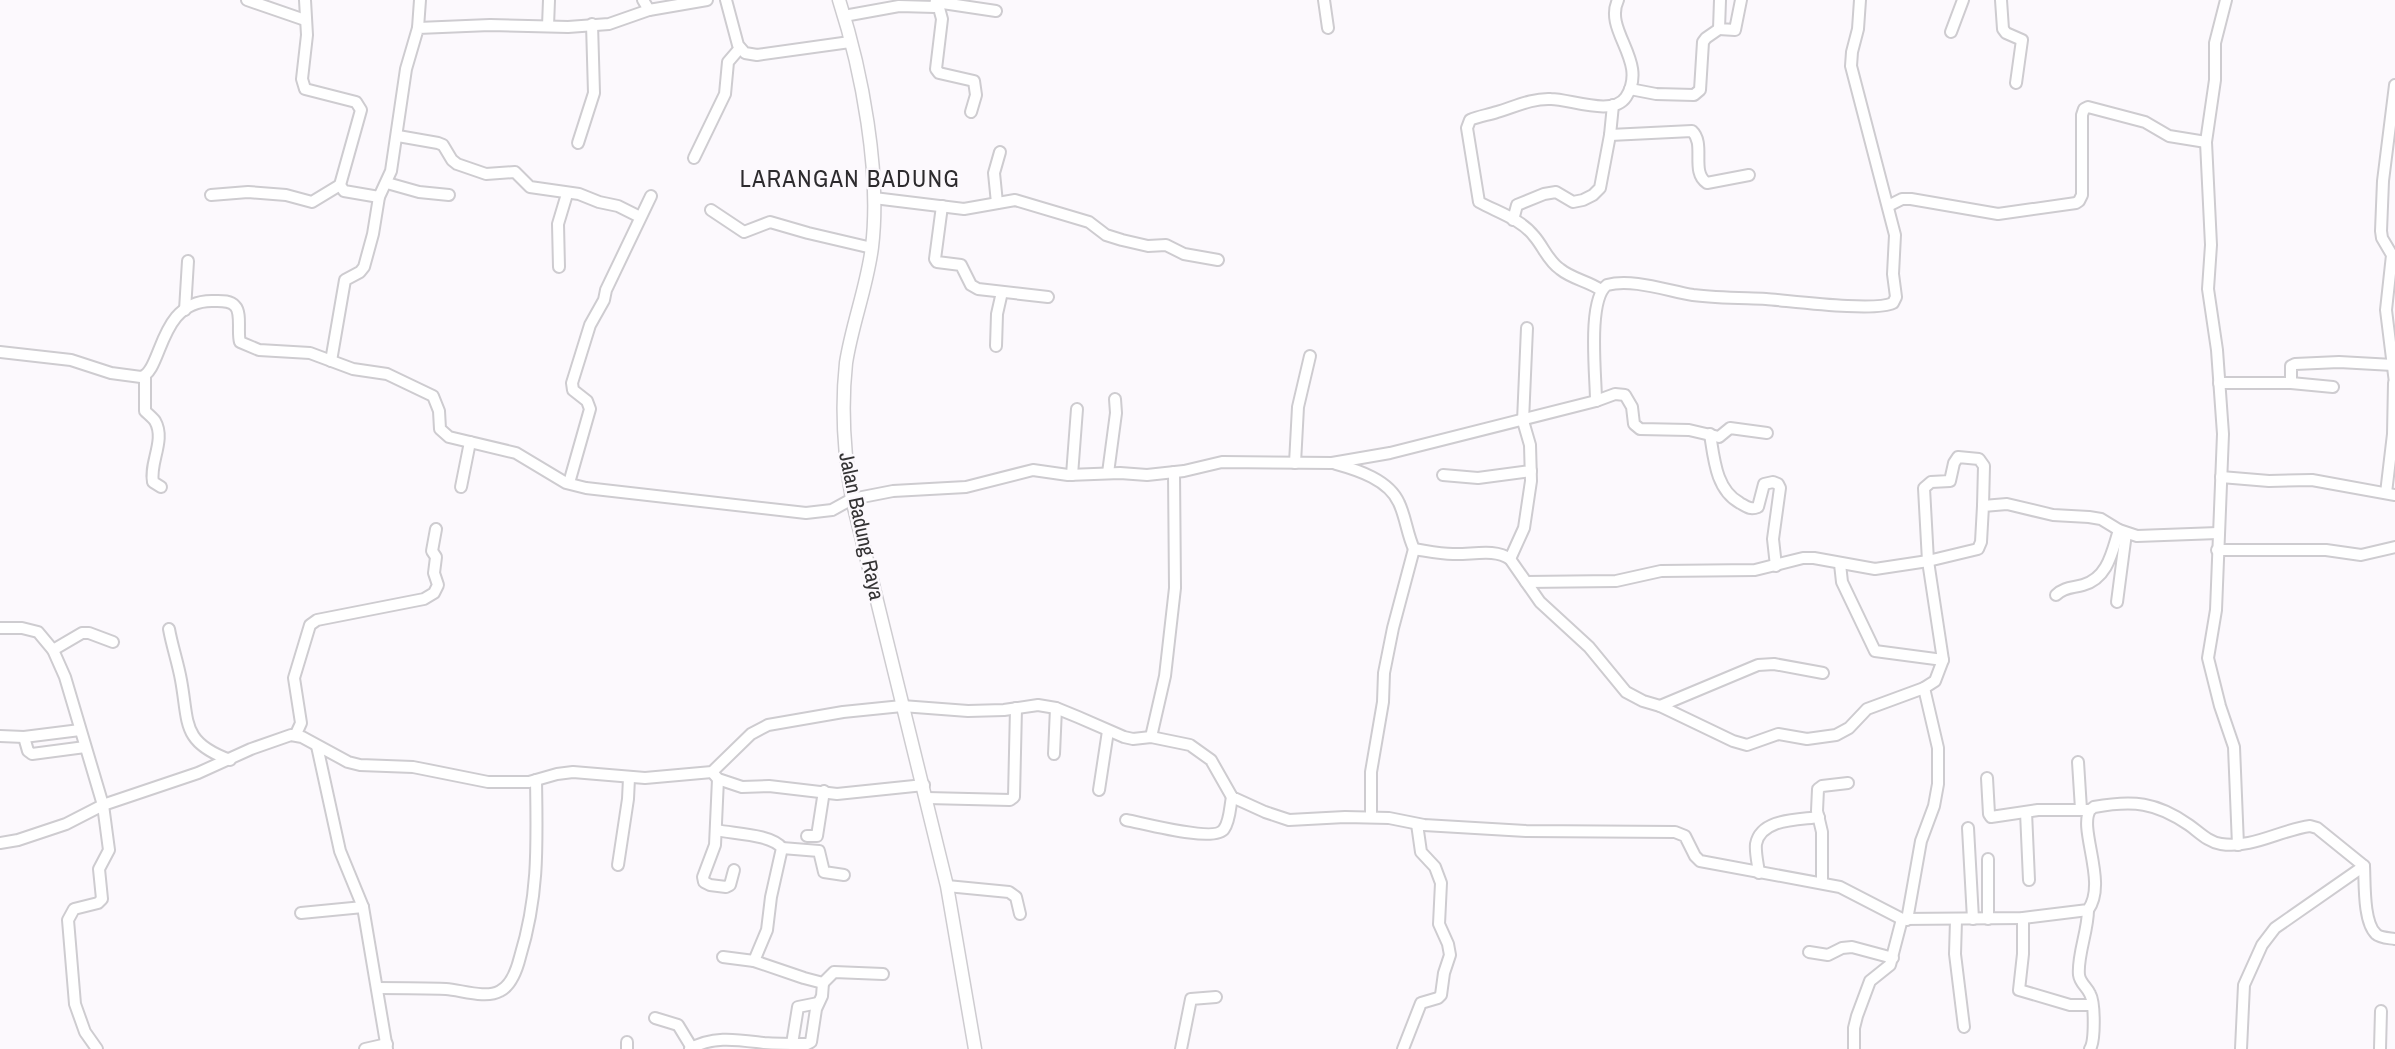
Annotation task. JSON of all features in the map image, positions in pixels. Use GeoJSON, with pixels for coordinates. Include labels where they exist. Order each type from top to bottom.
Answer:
{"type":"FeatureCollection","features":[{"type":"Feature","properties":{"kind":"main road","name":"Jalan Badung Raya"},"geometry":{"type":"LineString","coordinates":[[838,0],[844,16],[863,102],[874,198],[872,248],[852,336],[844,399],[846,464],[852,499],[902,706],[926,791],[947,886],[975,1049]]}},
{"type":"Feature","properties":{"kind":"street"},"geometry":{"type":"LineString","coordinates":[[248,0],[305,20]]}},
{"type":"Feature","properties":{"kind":"street"},"geometry":{"type":"LineString","coordinates":[[210,195],[248,192],[286,195],[312,202],[340,185],[361,110],[356,102],[305,89],[302,79],[307,35],[305,0]]}},
{"type":"Feature","properties":{"kind":"street"},"geometry":{"type":"LineString","coordinates":[[331,361],[344,286],[348,278],[360,272],[364,267],[373,234],[379,197],[391,171],[398,136],[406,69],[418,28],[420,0]]}},
{"type":"Feature","properties":{"kind":"street"},"geometry":{"type":"LineString","coordinates":[[548,26],[549,0]]}},
{"type":"Feature","properties":{"kind":"street"},"geometry":{"type":"LineString","coordinates":[[643,0],[649,10]]}},
{"type":"Feature","properties":{"kind":"street"},"geometry":{"type":"LineString","coordinates":[[418,28],[445,29],[490,25],[548,26],[617,22],[649,10],[707,0]]}},
{"type":"Feature","properties":{"kind":"street"},"geometry":{"type":"LineString","coordinates":[[726,0],[740,48],[745,53],[757,54],[850,42]]}},
{"type":"Feature","properties":{"kind":"street"},"geometry":{"type":"LineString","coordinates":[[1324,0],[1328,28]]}},
{"type":"Feature","properties":{"kind":"street"},"geometry":{"type":"LineString","coordinates":[[1601,290],[1590,282],[1560,270],[1534,235],[1513,220],[1479,202],[1467,128],[1470,120],[1530,102],[1551,99],[1584,105],[1613,105],[1622,101],[1630,89],[1631,62],[1616,23],[1615,6],[1618,0]]}},
{"type":"Feature","properties":{"kind":"street"},"geometry":{"type":"LineString","coordinates":[[1719,29],[1720,0]]}},
{"type":"Feature","properties":{"kind":"street"},"geometry":{"type":"LineString","coordinates":[[1630,89],[1656,94],[1697,94],[1700,90],[1703,42],[1719,29],[1735,30],[1741,0]]}},
{"type":"Feature","properties":{"kind":"street"},"geometry":{"type":"LineString","coordinates":[[1596,401],[1593,355],[1598,297],[1607,285],[1616,283],[1696,295],[1886,306],[1893,303],[1896,297],[1893,274],[1895,235],[1851,66],[1858,29],[1860,0]]}},
{"type":"Feature","properties":{"kind":"street"},"geometry":{"type":"LineString","coordinates":[[1951,32],[1963,0]]}},
{"type":"Feature","properties":{"kind":"street"},"geometry":{"type":"LineString","coordinates":[[2001,0],[2003,29],[2010,36],[2022,40],[2016,83]]}},
{"type":"Feature","properties":{"kind":"street"},"geometry":{"type":"LineString","coordinates":[[2223,1],[2215,44],[2215,80],[2206,142],[2211,245],[2208,289],[2223,434],[2216,609],[2208,658],[2220,706],[2234,747],[2238,845]]}},
{"type":"Feature","properties":{"kind":"street"},"geometry":{"type":"LineString","coordinates":[[844,16],[899,6],[936,3],[996,11]]}},
{"type":"Feature","properties":{"kind":"street"},"geometry":{"type":"LineString","coordinates":[[936,3],[942,19],[936,69],[939,73],[974,81],[976,95],[971,112]]}},
{"type":"Feature","properties":{"kind":"street"},"geometry":{"type":"LineString","coordinates":[[578,143],[594,93],[592,24]]}},
{"type":"Feature","properties":{"kind":"street"},"geometry":{"type":"LineString","coordinates":[[694,158],[725,94],[728,62],[740,48]]}},
{"type":"Feature","properties":{"kind":"street"},"geometry":{"type":"LineString","coordinates":[[2222,477],[2269,482],[2312,480],[2391,494],[2394,365],[2386,310],[2393,249],[2382,238],[2381,231],[2383,181],[2395,85]]}},
{"type":"Feature","properties":{"kind":"street"},"geometry":{"type":"LineString","coordinates":[[1513,220],[1517,205],[1544,194],[1556,192],[1573,202],[1593,195],[1600,188],[1613,105]]}},
{"type":"Feature","properties":{"kind":"street"},"geometry":{"type":"LineString","coordinates":[[1888,206],[1894,202],[1911,199],[1970,211],[1998,214],[2076,203],[2082,195],[2082,115],[2084,109],[2088,107],[2145,122],[2169,136],[2206,142]]}},
{"type":"Feature","properties":{"kind":"street"},"geometry":{"type":"LineString","coordinates":[[1610,135],[1692,130],[1697,139],[1700,175],[1704,181],[1707,183],[1749,175]]}},
{"type":"Feature","properties":{"kind":"street"},"geometry":{"type":"LineString","coordinates":[[398,136],[431,141],[443,146],[457,164],[486,174],[515,172],[530,187],[579,194],[618,206],[640,217]]}},
{"type":"Feature","properties":{"kind":"street"},"geometry":{"type":"LineString","coordinates":[[997,203],[994,173],[1000,152]]}},
{"type":"Feature","properties":{"kind":"street"},"geometry":{"type":"LineString","coordinates":[[387,183],[419,192],[449,195]]}},
{"type":"Feature","properties":{"kind":"street"},"geometry":{"type":"LineString","coordinates":[[340,185],[344,191],[379,197]]}},
{"type":"Feature","properties":{"kind":"street"},"geometry":{"type":"LineString","coordinates":[[559,267],[558,224],[567,194]]}},
{"type":"Feature","properties":{"kind":"street"},"geometry":{"type":"LineString","coordinates":[[569,483],[590,409],[587,401],[573,390],[572,383],[590,325],[604,300],[606,290],[651,196]]}},
{"type":"Feature","properties":{"kind":"street"},"geometry":{"type":"LineString","coordinates":[[874,198],[954,209],[974,209],[1015,200],[1089,222],[1106,235],[1122,240],[1148,246],[1166,245],[1184,254],[1218,260]]}},
{"type":"Feature","properties":{"kind":"street"},"geometry":{"type":"LineString","coordinates":[[942,206],[935,259],[937,262],[961,266],[971,285],[978,289],[1048,297]]}},
{"type":"Feature","properties":{"kind":"street"},"geometry":{"type":"LineString","coordinates":[[711,210],[744,232],[770,222],[808,234],[872,248]]}},
{"type":"Feature","properties":{"kind":"street"},"geometry":{"type":"LineString","coordinates":[[185,310],[188,261]]}},
{"type":"Feature","properties":{"kind":"street"},"geometry":{"type":"LineString","coordinates":[[996,346],[997,314],[1002,292]]}},
{"type":"Feature","properties":{"kind":"street"},"geometry":{"type":"LineString","coordinates":[[0,352],[71,360],[111,373],[145,376],[152,369],[159,346],[170,326],[185,310],[194,303],[203,301],[228,301],[235,305],[238,311],[240,342],[250,348],[310,353],[353,369],[387,374],[428,391],[437,403],[440,429],[449,437],[516,453],[556,478],[569,483],[586,488],[806,513],[832,510],[852,499],[906,489],[966,487],[1033,470],[1072,475],[1108,473],[1147,475],[1222,462],[1332,463],[1390,453],[1522,421],[1615,394],[1625,395],[1632,407],[1634,424],[1640,429],[1689,430],[1720,436],[1728,429],[1738,428],[1767,433]]}},
{"type":"Feature","properties":{"kind":"street"},"geometry":{"type":"LineString","coordinates":[[1510,559],[1524,528],[1529,507],[1530,445],[1522,421],[1527,328]]}},
{"type":"Feature","properties":{"kind":"street"},"geometry":{"type":"LineString","coordinates":[[1295,463],[1299,407],[1310,356]]}},
{"type":"Feature","properties":{"kind":"street"},"geometry":{"type":"LineString","coordinates":[[2290,383],[2291,366],[2295,364],[2339,362],[2394,365]]}},
{"type":"Feature","properties":{"kind":"street"},"geometry":{"type":"LineString","coordinates":[[145,376],[145,411],[155,420],[157,429],[157,456],[152,475],[153,482],[161,487]]}},
{"type":"Feature","properties":{"kind":"street"},"geometry":{"type":"LineString","coordinates":[[2219,383],[2290,383],[2333,387]]}},
{"type":"Feature","properties":{"kind":"street"},"geometry":{"type":"LineString","coordinates":[[1108,473],[1117,407],[1115,399]]}},
{"type":"Feature","properties":{"kind":"street"},"geometry":{"type":"LineString","coordinates":[[1072,475],[1077,409]]}},
{"type":"Feature","properties":{"kind":"street"},"geometry":{"type":"LineString","coordinates":[[1710,435],[1716,469],[1722,484],[1734,500],[1754,509],[1758,507],[1764,484],[1773,482],[1778,484],[1773,538],[1776,566]]}},
{"type":"Feature","properties":{"kind":"street"},"geometry":{"type":"LineString","coordinates":[[461,487],[470,442]]}},
{"type":"Feature","properties":{"kind":"street"},"geometry":{"type":"LineString","coordinates":[[1414,549],[1451,555],[1485,553],[1506,556],[1540,602],[1589,647],[1626,692],[1635,698],[1660,706],[1722,736],[1747,745],[1778,734],[1807,739],[1836,735],[1849,728],[1867,709],[1924,688],[1935,681],[1943,660],[1928,561],[1924,488],[1931,482],[1950,482],[1954,463],[1958,457],[1980,459],[1984,466],[1981,542],[1978,549],[1928,561],[1875,569],[1803,558],[1755,570],[1661,571],[1616,581],[1526,582]]}},
{"type":"Feature","properties":{"kind":"street"},"geometry":{"type":"LineString","coordinates":[[1332,463],[1365,474],[1392,492],[1399,502],[1414,549],[1393,628],[1384,673],[1383,702],[1371,772],[1371,817]]}},
{"type":"Feature","properties":{"kind":"street"},"geometry":{"type":"LineString","coordinates":[[1443,475],[1478,478],[1531,471]]}},
{"type":"Feature","properties":{"kind":"street"},"geometry":{"type":"LineString","coordinates":[[1151,737],[1166,675],[1175,588],[1174,472]]}},
{"type":"Feature","properties":{"kind":"street"},"geometry":{"type":"LineString","coordinates":[[1983,506],[2007,504],[2053,515],[2101,519],[2122,532],[2138,536],[2218,533]]}},
{"type":"Feature","properties":{"kind":"street"},"geometry":{"type":"LineString","coordinates":[[0,843],[18,840],[66,824],[103,806],[198,773],[251,749],[296,734],[301,723],[294,678],[310,626],[316,620],[431,596],[438,585],[434,573],[436,557],[432,551],[436,530]]}},
{"type":"Feature","properties":{"kind":"street"},"geometry":{"type":"LineString","coordinates":[[2056,595],[2061,590],[2098,578],[2122,532]]}},
{"type":"Feature","properties":{"kind":"street"},"geometry":{"type":"LineString","coordinates":[[2117,602],[2122,532]]}},
{"type":"Feature","properties":{"kind":"street"},"geometry":{"type":"LineString","coordinates":[[2217,550],[2326,550],[2361,555],[2395,547]]}},
{"type":"Feature","properties":{"kind":"street"},"geometry":{"type":"LineString","coordinates":[[1840,564],[1842,582],[1875,651],[1943,660]]}},
{"type":"Feature","properties":{"kind":"street"},"geometry":{"type":"LineString","coordinates":[[0,628],[22,628],[38,632],[53,650],[65,676],[103,806],[109,850],[99,868],[102,899],[98,903],[74,909],[68,920],[75,1004],[85,1032],[97,1049]]}},
{"type":"Feature","properties":{"kind":"street"},"geometry":{"type":"LineString","coordinates":[[169,629],[190,729],[200,745],[210,753],[230,760]]}},
{"type":"Feature","properties":{"kind":"street"},"geometry":{"type":"LineString","coordinates":[[53,650],[82,633],[89,633],[112,642]]}},
{"type":"Feature","properties":{"kind":"street"},"geometry":{"type":"LineString","coordinates":[[1660,706],[1758,665],[1774,664],[1823,673]]}},
{"type":"Feature","properties":{"kind":"street"},"geometry":{"type":"LineString","coordinates":[[1854,1049],[1856,1022],[1870,981],[1876,974],[1888,969],[1893,958],[1904,920],[1921,841],[1934,806],[1938,784],[1938,748],[1924,688]]}},
{"type":"Feature","properties":{"kind":"street"},"geometry":{"type":"LineString","coordinates":[[734,870],[730,885],[726,887],[704,882],[703,877],[715,844],[715,776],[751,734],[768,725],[843,712],[902,706],[968,711],[1038,705],[1056,708],[1108,731],[1133,739],[1151,737],[1190,745],[1211,760],[1232,797],[1289,820],[1371,817],[1417,824],[1592,833],[1675,832],[1685,836],[1695,856],[1701,861],[1759,873],[1822,882],[1853,893],[1904,920],[2023,918],[2088,910]]}},
{"type":"Feature","properties":{"kind":"street"},"geometry":{"type":"LineString","coordinates":[[296,734],[348,762],[360,765],[413,767],[488,782],[513,783],[573,772],[629,778],[707,774],[742,787],[769,786],[842,794],[926,791],[1010,800],[1014,797],[1016,708]]}},
{"type":"Feature","properties":{"kind":"street"},"geometry":{"type":"LineString","coordinates":[[1054,754],[1056,708]]}},
{"type":"Feature","properties":{"kind":"street"},"geometry":{"type":"LineString","coordinates":[[0,736],[24,737],[80,730]]}},
{"type":"Feature","properties":{"kind":"street"},"geometry":{"type":"LineString","coordinates":[[1099,790],[1108,731]]}},
{"type":"Feature","properties":{"kind":"street"},"geometry":{"type":"LineString","coordinates":[[24,737],[28,751],[32,754],[85,747]]}},
{"type":"Feature","properties":{"kind":"street"},"geometry":{"type":"LineString","coordinates":[[317,746],[338,841],[363,907],[387,1046],[365,1049]]}},
{"type":"Feature","properties":{"kind":"street"},"geometry":{"type":"LineString","coordinates":[[2078,762],[2093,857],[2094,894],[2088,910],[2088,927],[2079,973],[2083,985],[2092,996],[2093,1038],[2090,1049]]}},
{"type":"Feature","properties":{"kind":"street"},"geometry":{"type":"LineString","coordinates":[[618,865],[629,778]]}},
{"type":"Feature","properties":{"kind":"street"},"geometry":{"type":"LineString","coordinates":[[1987,778],[1989,817],[2025,812],[2085,810],[2122,804],[2151,805],[2172,813],[2213,842],[2238,845],[2271,838],[2302,827],[2317,828],[2364,866],[2365,900],[2373,929],[2380,936],[2395,939]]}},
{"type":"Feature","properties":{"kind":"street"},"geometry":{"type":"LineString","coordinates":[[377,988],[446,989],[492,994],[501,991],[509,983],[516,971],[529,930],[536,887],[536,780]]}},
{"type":"Feature","properties":{"kind":"street"},"geometry":{"type":"LineString","coordinates":[[1822,882],[1822,832],[1816,799],[1818,789],[1822,786],[1848,783]]}},
{"type":"Feature","properties":{"kind":"street"},"geometry":{"type":"LineString","coordinates":[[807,836],[817,836],[824,791]]}},
{"type":"Feature","properties":{"kind":"street"},"geometry":{"type":"LineString","coordinates":[[1126,820],[1205,836],[1219,834],[1226,825],[1232,797]]}},
{"type":"Feature","properties":{"kind":"street"},"geometry":{"type":"LineString","coordinates":[[2025,812],[2030,852],[2030,880]]}},
{"type":"Feature","properties":{"kind":"street"},"geometry":{"type":"LineString","coordinates":[[1759,873],[1756,846],[1765,828],[1778,823],[1819,817]]}},
{"type":"Feature","properties":{"kind":"street"},"geometry":{"type":"LineString","coordinates":[[1403,1049],[1421,1003],[1438,999],[1441,995],[1450,955],[1439,924],[1441,884],[1435,867],[1421,852],[1417,824]]}},
{"type":"Feature","properties":{"kind":"street"},"geometry":{"type":"LineString","coordinates":[[1968,828],[1973,919]]}},
{"type":"Feature","properties":{"kind":"street"},"geometry":{"type":"LineString","coordinates":[[716,830],[758,836],[776,842],[782,848],[819,851],[824,872],[844,875]]}},
{"type":"Feature","properties":{"kind":"street"},"geometry":{"type":"LineString","coordinates":[[754,961],[767,930],[771,897],[782,848]]}},
{"type":"Feature","properties":{"kind":"street"},"geometry":{"type":"LineString","coordinates":[[1988,860],[1988,919]]}},
{"type":"Feature","properties":{"kind":"street"},"geometry":{"type":"LineString","coordinates":[[2241,1049],[2244,985],[2262,945],[2275,928],[2364,866]]}},
{"type":"Feature","properties":{"kind":"street"},"geometry":{"type":"LineString","coordinates":[[947,886],[1009,892],[1016,897],[1020,914]]}},
{"type":"Feature","properties":{"kind":"street"},"geometry":{"type":"LineString","coordinates":[[301,913],[363,907]]}},
{"type":"Feature","properties":{"kind":"street"},"geometry":{"type":"LineString","coordinates":[[2023,918],[2024,954],[2019,990],[2070,1005],[2092,1005]]}},
{"type":"Feature","properties":{"kind":"street"},"geometry":{"type":"LineString","coordinates":[[1956,920],[1955,954],[1964,1028]]}},
{"type":"Feature","properties":{"kind":"street"},"geometry":{"type":"LineString","coordinates":[[1809,952],[1828,956],[1842,948],[1852,947],[1893,958]]}},
{"type":"Feature","properties":{"kind":"street"},"geometry":{"type":"LineString","coordinates":[[723,957],[754,961],[823,983]]}},
{"type":"Feature","properties":{"kind":"street"},"geometry":{"type":"LineString","coordinates":[[655,1018],[678,1025],[691,1048],[716,1040],[732,1039],[807,1044],[811,1041],[823,983],[834,972],[883,974]]}},
{"type":"Feature","properties":{"kind":"street"},"geometry":{"type":"LineString","coordinates":[[1181,1049],[1191,999],[1216,998]]}},
{"type":"Feature","properties":{"kind":"street"},"geometry":{"type":"LineString","coordinates":[[792,1044],[798,1007],[818,1003]]}},
{"type":"Feature","properties":{"kind":"street"},"geometry":{"type":"LineString","coordinates":[[2380,1049],[2381,1011]]}},
{"type":"Feature","properties":{"kind":"district","name":"LARANGAN BADUNG"},"geometry":{"type":"Point","coordinates":[850,178]}}]}
